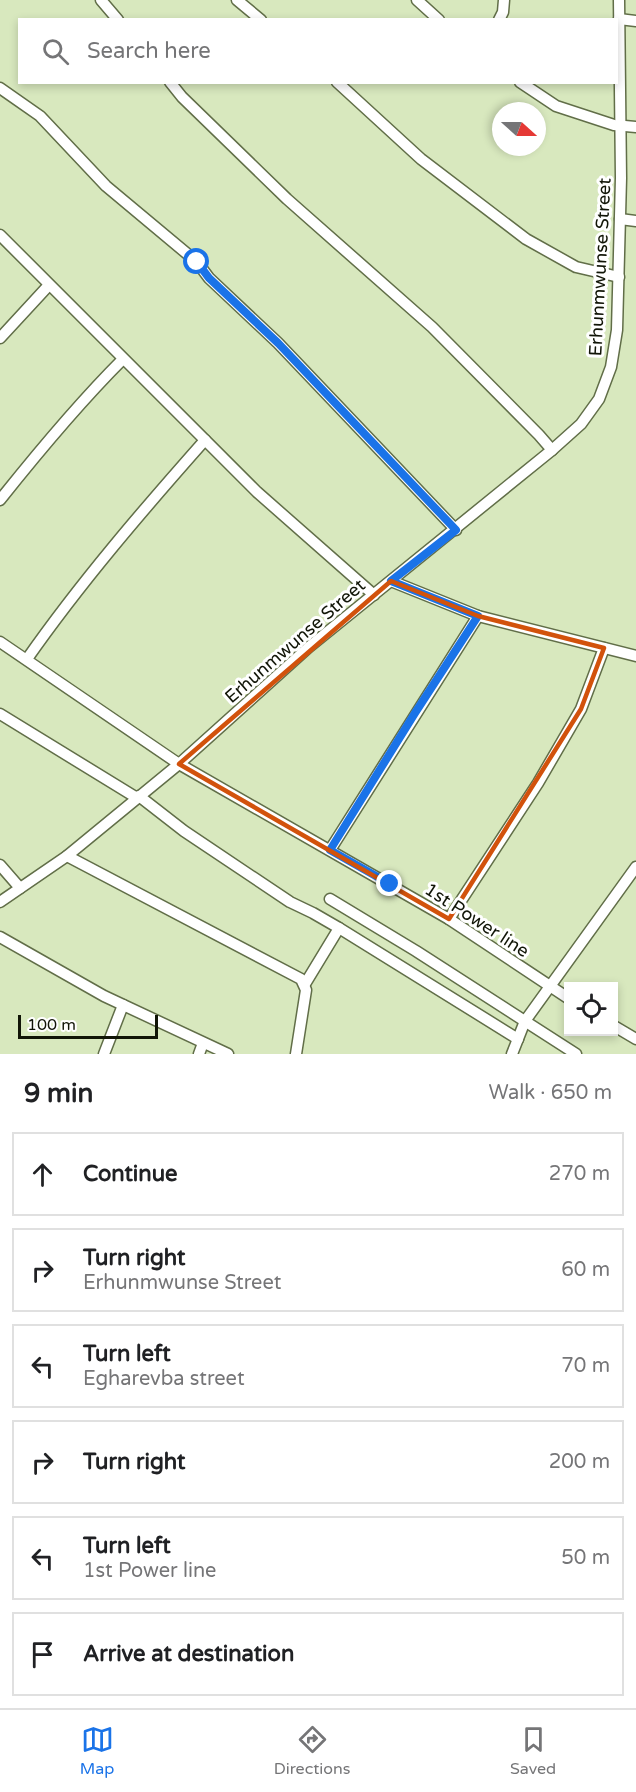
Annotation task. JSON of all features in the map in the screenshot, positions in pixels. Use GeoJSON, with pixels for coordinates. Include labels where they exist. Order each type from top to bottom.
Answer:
{"type":"FeatureCollection","features":[{"type":"Feature","properties":{"kind":"street"},"geometry":{"type":"LineString","coordinates":[[101,0],[116,18]]}},
{"type":"Feature","properties":{"kind":"street"},"geometry":{"type":"LineString","coordinates":[[237,0],[259,18]]}},
{"type":"Feature","properties":{"kind":"street"},"geometry":{"type":"LineString","coordinates":[[417,0],[437,18]]}},
{"type":"Feature","properties":{"kind":"street"},"geometry":{"type":"LineString","coordinates":[[500,18],[504,0]]}},
{"type":"Feature","properties":{"kind":"street","name":"Erhunmwunse Street"},"geometry":{"type":"LineString","coordinates":[[0,902],[67,856],[179,764],[309,647],[552,450],[580,424],[599,399],[611,367],[617,330],[621,126],[619,0]]}},
{"type":"Feature","properties":{"kind":"street"},"geometry":{"type":"LineString","coordinates":[[619,19],[636,21]]}},
{"type":"Feature","properties":{"kind":"street"},"geometry":{"type":"LineString","coordinates":[[172,84],[182,97],[287,199],[432,327],[552,450]]}},
{"type":"Feature","properties":{"kind":"street"},"geometry":{"type":"LineString","coordinates":[[339,84],[421,159],[526,239],[576,267],[619,277]]}},
{"type":"Feature","properties":{"kind":"street"},"geometry":{"type":"LineString","coordinates":[[523,84],[556,106],[621,126],[636,127]]}},
{"type":"Feature","properties":{"kind":"street"},"geometry":{"type":"LineString","coordinates":[[0,88],[40,116],[106,186],[197,262],[209,278],[278,343],[456,530]]}},
{"type":"Feature","properties":{"kind":"street"},"geometry":{"type":"LineString","coordinates":[[620,219],[636,221]]}},
{"type":"Feature","properties":{"kind":"street"},"geometry":{"type":"LineString","coordinates":[[0,235],[257,492],[374,595]]}},
{"type":"Feature","properties":{"kind":"street"},"geometry":{"type":"LineString","coordinates":[[0,338],[49,285]]}},
{"type":"Feature","properties":{"kind":"street"},"geometry":{"type":"LineString","coordinates":[[0,500],[90,392],[123,359]]}},
{"type":"Feature","properties":{"kind":"street"},"geometry":{"type":"LineString","coordinates":[[27,659],[81,587],[146,507],[205,440]]}},
{"type":"Feature","properties":{"kind":"street"},"geometry":{"type":"LineString","coordinates":[[391,581],[478,616],[636,656]]}},
{"type":"Feature","properties":{"kind":"street"},"geometry":{"type":"LineString","coordinates":[[330,850],[478,616]]}},
{"type":"Feature","properties":{"kind":"street","name":"1st Power line"},"geometry":{"type":"LineString","coordinates":[[0,642],[179,764],[449,919],[564,995]]}},
{"type":"Feature","properties":{"kind":"street"},"geometry":{"type":"LineString","coordinates":[[449,919],[538,783],[575,719],[604,648]]}},
{"type":"Feature","properties":{"kind":"street"},"geometry":{"type":"LineString","coordinates":[[0,714],[138,797],[184,831],[290,902],[339,928],[518,1039]]}},
{"type":"Feature","properties":{"kind":"street"},"geometry":{"type":"LineString","coordinates":[[67,856],[301,980],[306,990],[296,1054]]}},
{"type":"Feature","properties":{"kind":"street"},"geometry":{"type":"LineString","coordinates":[[0,866],[20,888]]}},
{"type":"Feature","properties":{"kind":"street"},"geometry":{"type":"LineString","coordinates":[[513,1054],[525,1021],[636,867]]}},
{"type":"Feature","properties":{"kind":"street"},"geometry":{"type":"LineString","coordinates":[[330,899],[576,1054]]}},
{"type":"Feature","properties":{"kind":"street"},"geometry":{"type":"LineString","coordinates":[[305,984],[339,928]]}},
{"type":"Feature","properties":{"kind":"street"},"geometry":{"type":"LineString","coordinates":[[0,937],[123,1005],[228,1054]]}},
{"type":"Feature","properties":{"kind":"street"},"geometry":{"type":"LineString","coordinates":[[104,1054],[123,1005]]}},
{"type":"Feature","properties":{"kind":"street"},"geometry":{"type":"LineString","coordinates":[[618,1028],[636,1039]]}},
{"type":"Feature","properties":{"kind":"street"},"geometry":{"type":"LineString","coordinates":[[199,1054],[203,1043]]}},
{"type":"Feature","properties":{"kind":"highlighted area"},"geometry":{"type":"Polygon","coordinates":[[[391,581],[478,616],[604,648],[581,709],[449,919],[179,764],[391,581]]]}},
{"type":"Feature","properties":{"kind":"route"},"geometry":{"type":"LineString","coordinates":[[197,262],[209,278],[278,343],[456,530],[391,581],[478,616],[330,850],[390,884]]}}]}
